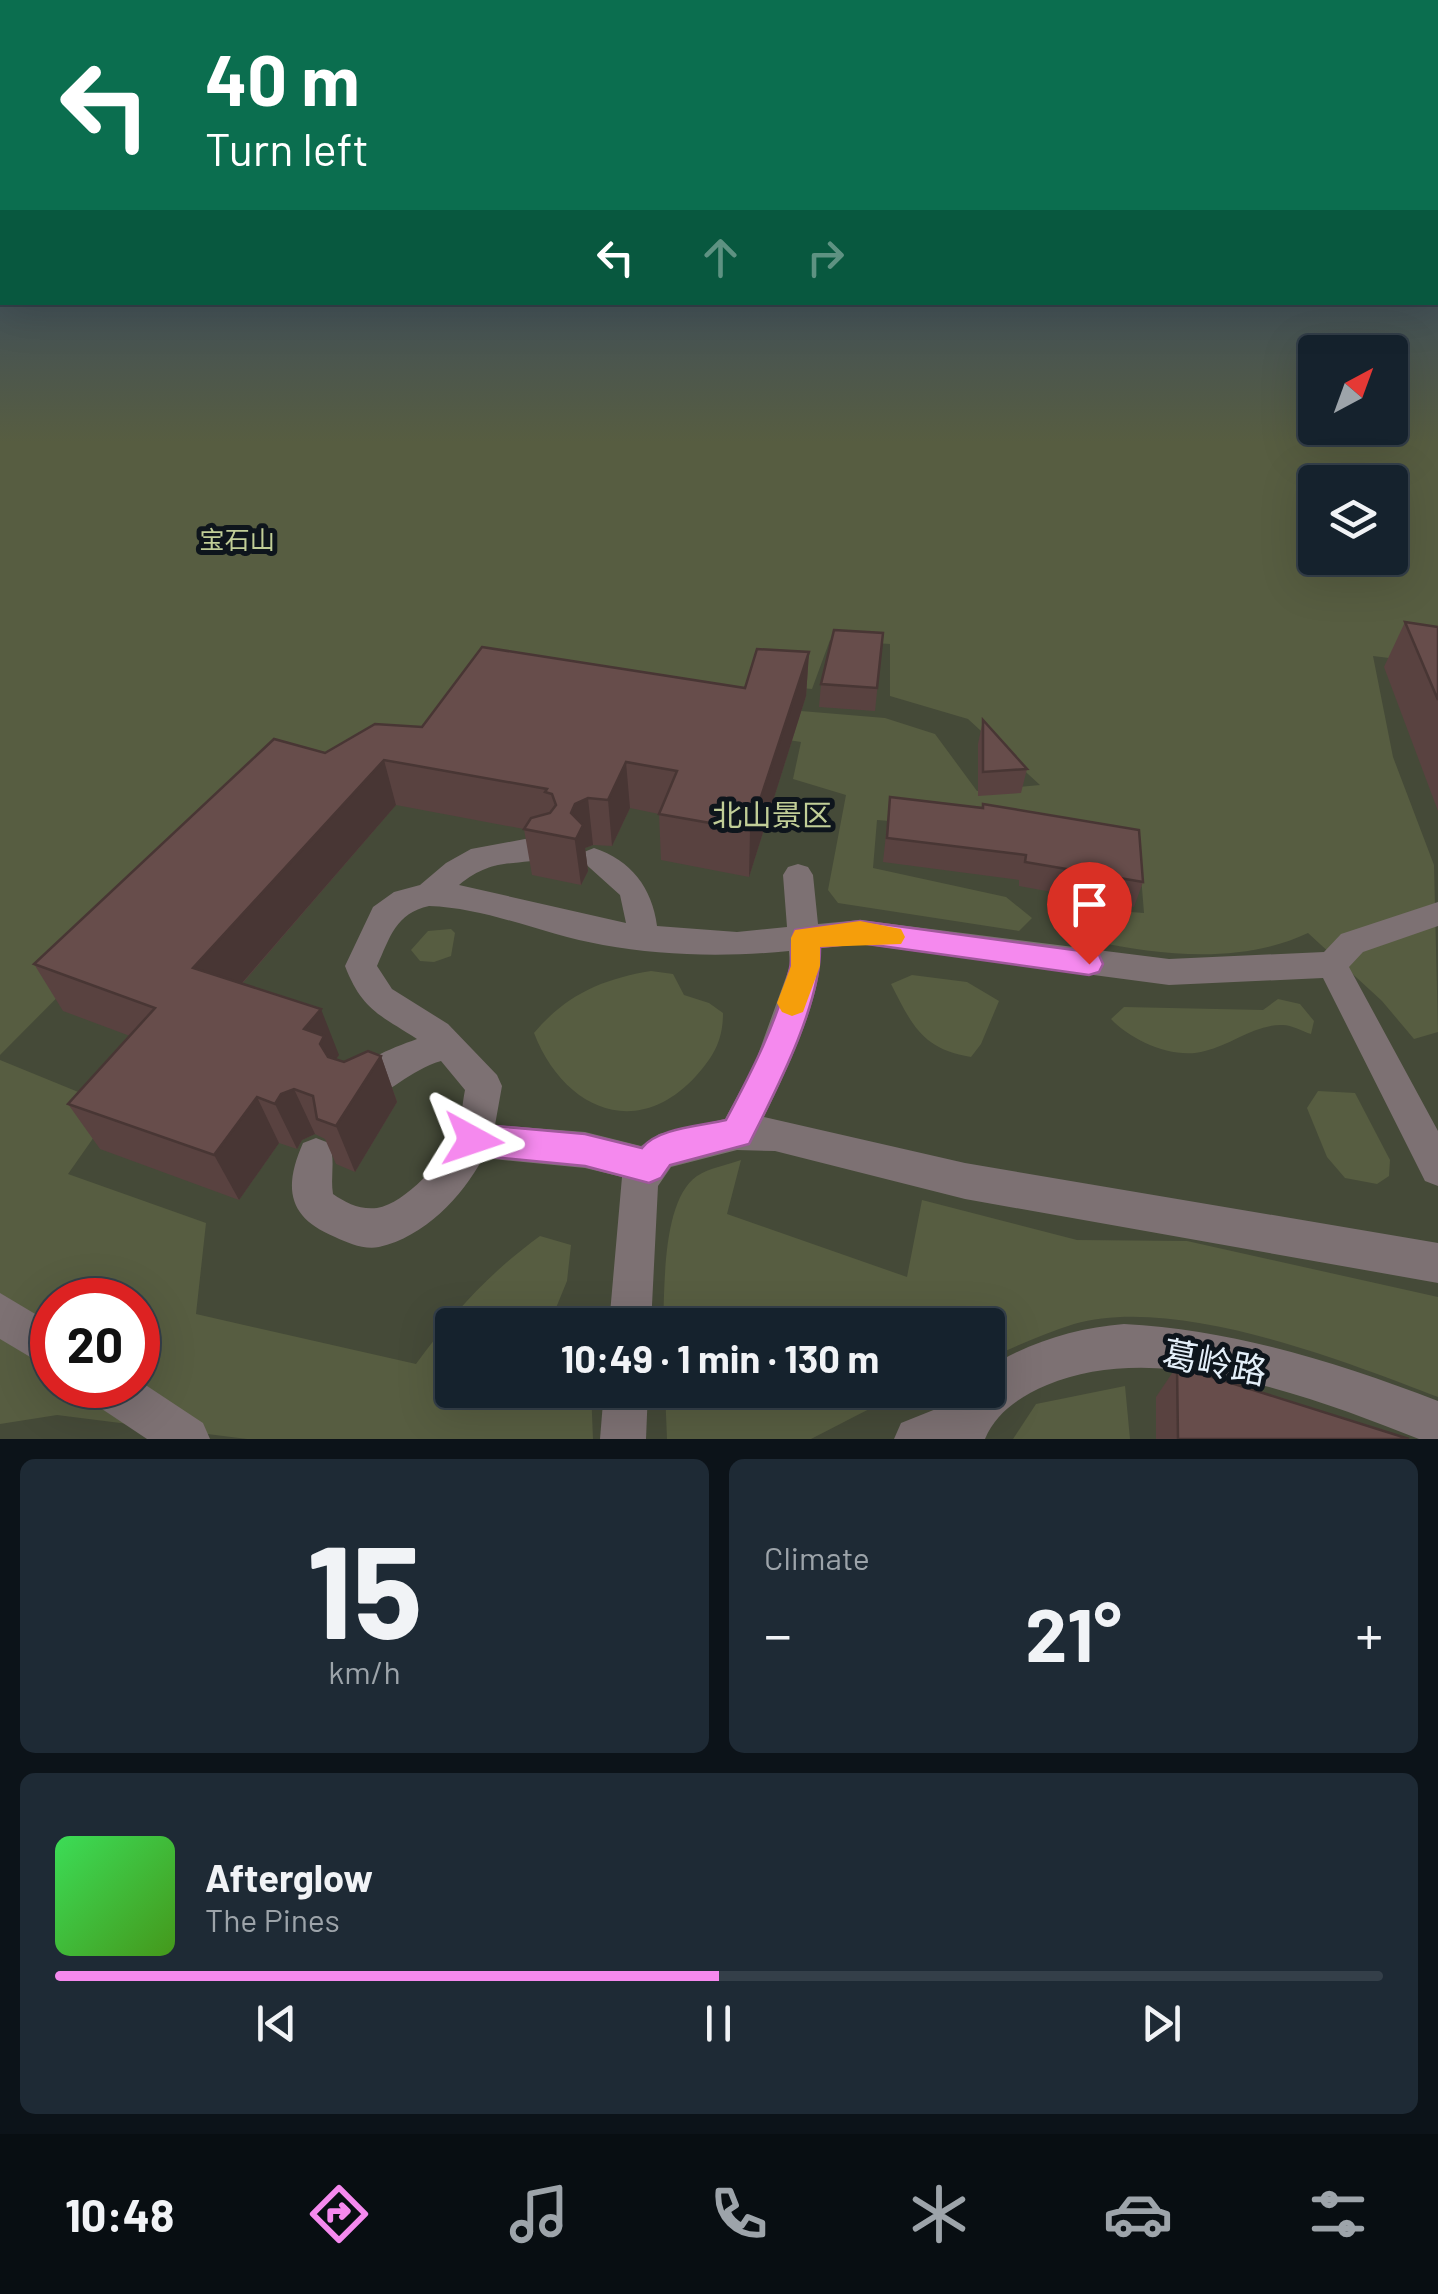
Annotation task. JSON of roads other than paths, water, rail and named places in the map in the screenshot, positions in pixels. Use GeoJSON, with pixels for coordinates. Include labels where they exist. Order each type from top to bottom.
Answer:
{"type":"FeatureCollection","features":[{"type":"Feature","properties":{"kind":"street"},"geometry":{"type":"LineString","coordinates":[[429,895],[465,862],[489,851],[545,849]]}},
{"type":"Feature","properties":{"kind":"street"},"geometry":{"type":"LineString","coordinates":[[594,859],[633,887],[641,905],[643,937]]}},
{"type":"Feature","properties":{"kind":"street"},"geometry":{"type":"LineString","coordinates":[[737,1133],[770,1067],[806,966],[798,875]]}},
{"type":"Feature","properties":{"kind":"street"},"geometry":{"type":"LineString","coordinates":[[316,1156],[311,1174],[315,1205],[337,1221],[378,1228],[414,1210],[442,1184],[473,1140],[484,1086],[428,1028],[386,1006],[368,987],[361,966],[384,915],[405,900],[429,895],[458,896],[602,933],[643,937],[737,944],[860,932],[1169,972],[1332,965],[1352,943],[1438,914]]}},
{"type":"Feature","properties":{"kind":"street"},"geometry":{"type":"LineString","coordinates":[[1332,965],[1438,1168]]}},
{"type":"Feature","properties":{"kind":"street"},"geometry":{"type":"LineString","coordinates":[[360,1089],[407,1055],[447,1044]]}},
{"type":"Feature","properties":{"kind":"street"},"geometry":{"type":"LineString","coordinates":[[631,1308],[639,1181],[659,1152],[737,1133],[775,1134],[965,1181],[1438,1263]]}},
{"type":"Feature","properties":{"kind":"street"},"geometry":{"type":"LineString","coordinates":[[473,1140],[585,1150],[649,1166]]}},
{"type":"Feature","properties":{"kind":"street"},"geometry":{"type":"LineString","coordinates":[[0,1314],[30,1334]]}},
{"type":"Feature","properties":{"kind":"street","name":"葛岭路"},"geometry":{"type":"LineString","coordinates":[[964,1429],[1004,1380],[1083,1350],[1183,1348],[1366,1395],[1438,1424]]}},
{"type":"Feature","properties":{"kind":"street"},"geometry":{"type":"LineString","coordinates":[[140,1408],[187,1439]]}},
{"type":"Feature","properties":{"kind":"street"},"geometry":{"type":"LineString","coordinates":[[624,1439],[625,1408]]}},
{"type":"Feature","properties":{"kind":"street"},"geometry":{"type":"LineString","coordinates":[[917,1439],[964,1429]]}},
{"type":"Feature","properties":{"kind":"park label","name":"宝石山"},"geometry":{"type":"Point","coordinates":[237,539]}},
{"type":"Feature","properties":{"kind":"park label","name":"北山景区"},"geometry":{"type":"Point","coordinates":[772,814]}}]}
